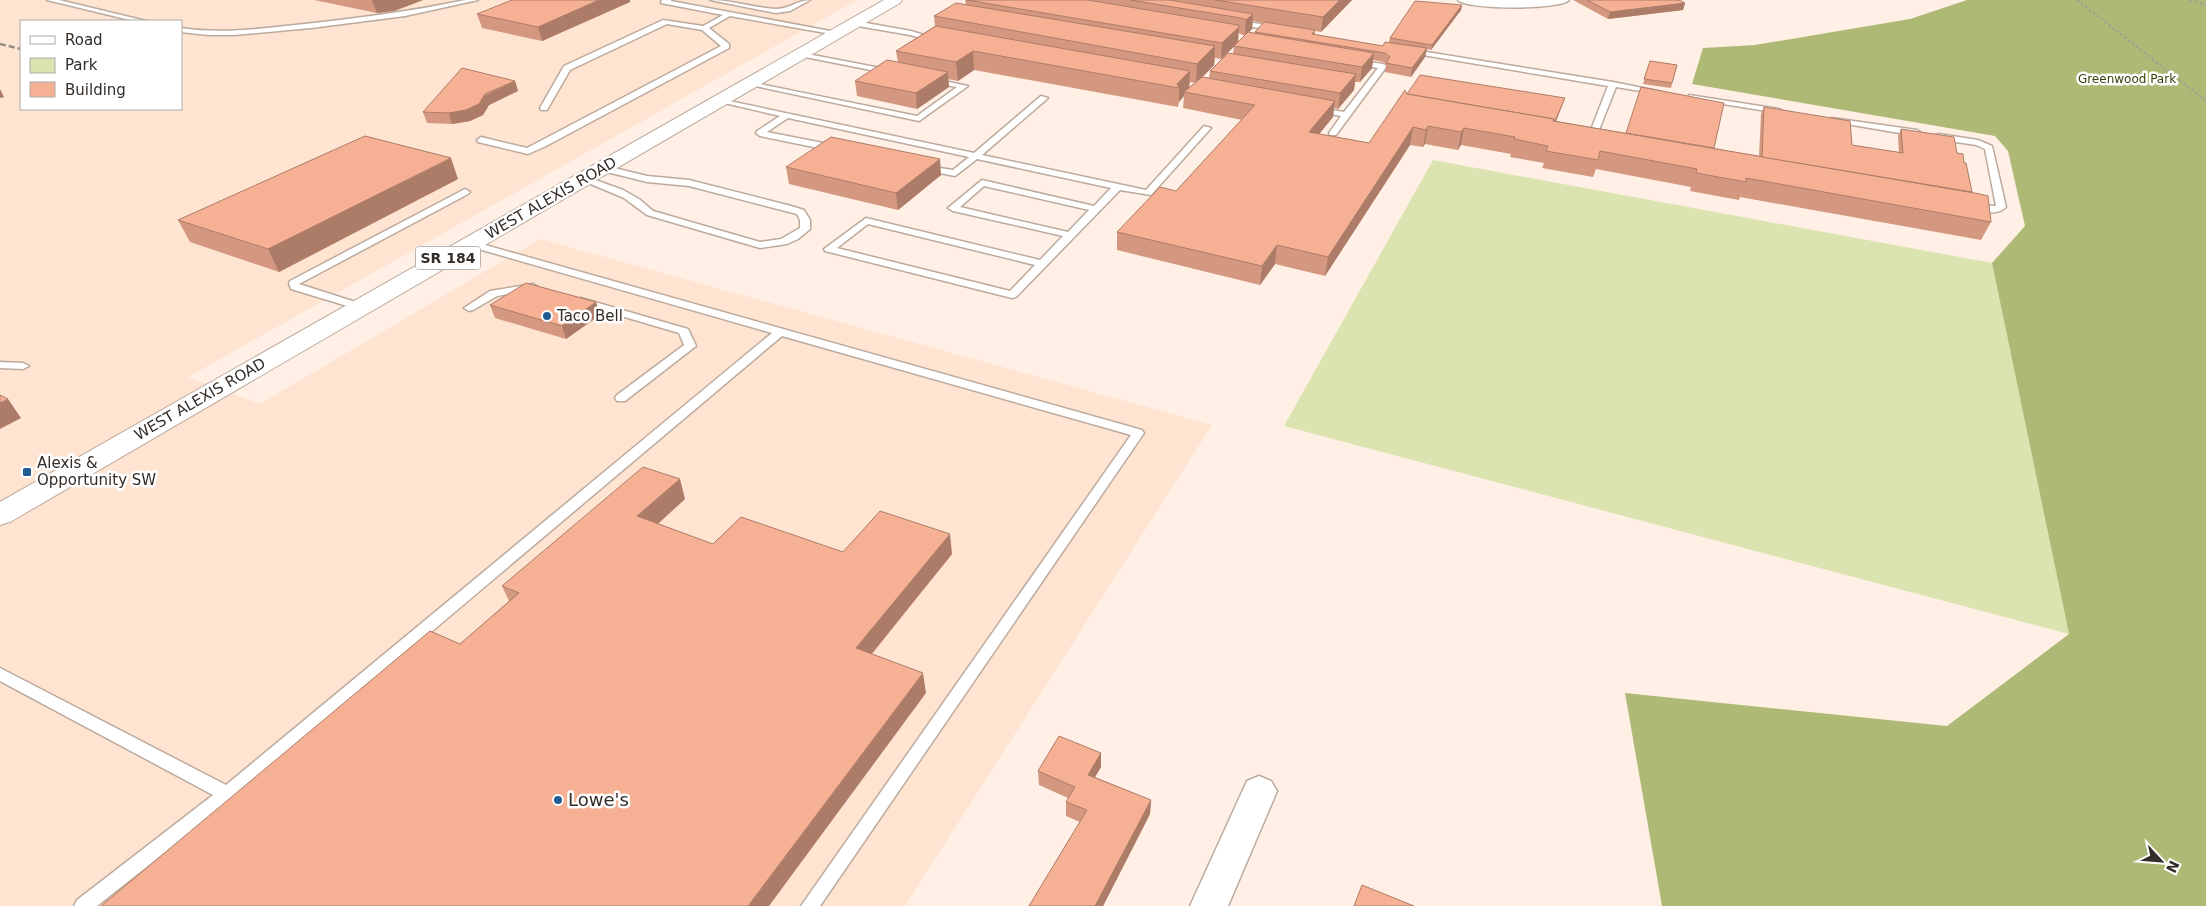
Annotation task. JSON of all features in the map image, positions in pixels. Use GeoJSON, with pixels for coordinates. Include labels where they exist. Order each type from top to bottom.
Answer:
{"type":"FeatureCollection","features":[{"type":"Feature","properties":{"kind":"main road","name":"WEST ALEXIS ROAD"},"geometry":{"type":"LineString","coordinates":[[0,515],[895,0]]}},
{"type":"Feature","properties":{"kind":"street"},"geometry":{"type":"LineString","coordinates":[[1465,0],[1482,3],[1513,4],[1562,0]]}},
{"type":"Feature","properties":{"kind":"street"},"geometry":{"type":"LineString","coordinates":[[1209,906],[1258,791]]}},
{"type":"Feature","properties":{"kind":"lane"},"geometry":{"type":"LineString","coordinates":[[50,0],[138,20]]}},
{"type":"Feature","properties":{"kind":"lane"},"geometry":{"type":"LineString","coordinates":[[182,30],[224,34],[313,26],[426,11],[475,0]]}},
{"type":"Feature","properties":{"kind":"lane"},"geometry":{"type":"LineString","coordinates":[[692,8],[709,0]]}},
{"type":"Feature","properties":{"kind":"lane"},"geometry":{"type":"LineString","coordinates":[[713,0],[776,12],[788,10],[807,0]]}},
{"type":"Feature","properties":{"kind":"lane"},"geometry":{"type":"LineString","coordinates":[[663,1],[729,14],[921,36],[946,42]]}},
{"type":"Feature","properties":{"kind":"lane"},"geometry":{"type":"LineString","coordinates":[[704,28],[729,14]]}},
{"type":"Feature","properties":{"kind":"lane"},"geometry":{"type":"LineString","coordinates":[[1223,20],[1259,29],[1291,31]]}},
{"type":"Feature","properties":{"kind":"lane"},"geometry":{"type":"LineString","coordinates":[[481,140],[528,152],[726,46],[704,28],[666,22],[567,68],[544,108]]}},
{"type":"Feature","properties":{"kind":"lane"},"geometry":{"type":"LineString","coordinates":[[921,36],[929,31]]}},
{"type":"Feature","properties":{"kind":"lane"},"geometry":{"type":"LineString","coordinates":[[1398,49],[1662,92]]}},
{"type":"Feature","properties":{"kind":"lane"},"geometry":{"type":"LineString","coordinates":[[800,54],[896,73]]}},
{"type":"Feature","properties":{"kind":"lane"},"geometry":{"type":"LineString","coordinates":[[1333,133],[1389,58]]}},
{"type":"Feature","properties":{"kind":"lane"},"geometry":{"type":"LineString","coordinates":[[1346,60],[1383,66]]}},
{"type":"Feature","properties":{"kind":"lane"},"geometry":{"type":"LineString","coordinates":[[750,84],[919,119],[964,86],[925,79]]}},
{"type":"Feature","properties":{"kind":"lane"},"geometry":{"type":"LineString","coordinates":[[1591,140],[1613,84]]}},
{"type":"Feature","properties":{"kind":"lane"},"geometry":{"type":"LineString","coordinates":[[1357,86],[1367,88]]}},
{"type":"Feature","properties":{"kind":"lane"},"geometry":{"type":"LineString","coordinates":[[1682,96],[1790,113]]}},
{"type":"Feature","properties":{"kind":"lane"},"geometry":{"type":"LineString","coordinates":[[916,165],[955,173],[1044,98]]}},
{"type":"Feature","properties":{"kind":"lane"},"geometry":{"type":"LineString","coordinates":[[720,101],[1148,193],[1207,128]]}},
{"type":"Feature","properties":{"kind":"lane"},"geometry":{"type":"LineString","coordinates":[[1307,108],[1346,115]]}},
{"type":"Feature","properties":{"kind":"lane"},"geometry":{"type":"LineString","coordinates":[[787,115],[760,133],[838,149]]}},
{"type":"Feature","properties":{"kind":"lane"},"geometry":{"type":"LineString","coordinates":[[1830,119],[1986,145],[1989,148],[2001,207],[1997,210],[1968,207]]}},
{"type":"Feature","properties":{"kind":"lane"},"geometry":{"type":"LineString","coordinates":[[1581,138],[1601,141]]}},
{"type":"Feature","properties":{"kind":"lane"},"geometry":{"type":"LineString","coordinates":[[593,174],[689,183],[788,208],[801,212],[805,220],[805,230],[796,237],[775,245],[760,246],[650,213],[640,202],[593,174]]}},
{"type":"Feature","properties":{"kind":"lane"},"geometry":{"type":"LineString","coordinates":[[1070,235],[953,208],[982,184],[1096,209]]}},
{"type":"Feature","properties":{"kind":"lane"},"geometry":{"type":"LineString","coordinates":[[1042,264],[866,221],[829,249],[1012,295],[1118,186]]}},
{"type":"Feature","properties":{"kind":"lane"},"geometry":{"type":"LineString","coordinates":[[361,307],[295,287],[294,283],[465,192]]}},
{"type":"Feature","properties":{"kind":"lane"},"geometry":{"type":"LineString","coordinates":[[471,244],[1138,433],[810,906]]}},
{"type":"Feature","properties":{"kind":"lane"},"geometry":{"type":"LineString","coordinates":[[468,308],[494,292],[530,286],[540,289]]}},
{"type":"Feature","properties":{"kind":"lane"},"geometry":{"type":"LineString","coordinates":[[569,298],[684,331],[690,346],[621,398]]}},
{"type":"Feature","properties":{"kind":"lane"},"geometry":{"type":"LineString","coordinates":[[83,906],[227,794],[780,332]]}},
{"type":"Feature","properties":{"kind":"lane"},"geometry":{"type":"LineString","coordinates":[[0,365],[23,366]]}},
{"type":"Feature","properties":{"kind":"lane"},"geometry":{"type":"LineString","coordinates":[[0,674],[227,794]]}},
{"type":"Feature","properties":{"kind":"path"},"geometry":{"type":"LineString","coordinates":[[2077,0],[2206,101]]}},
{"type":"Feature","properties":{"kind":"path"},"geometry":{"type":"LineString","coordinates":[[2190,0],[2206,5]]}},
{"type":"Feature","properties":{"kind":"shaded area"},"geometry":{"type":"Polygon","coordinates":[[[0,0],[857,0],[188,377],[260,404],[540,239],[1212,425],[905,906],[0,906],[0,0]]]}},
{"type":"Feature","properties":{"kind":"green space","name":"Greenwood Park"},"geometry":{"type":"Polygon","coordinates":[[[1967,0],[2206,0],[2206,906],[1662,906],[1625,693],[1947,726],[2069,634],[1992,263],[2025,226],[2008,151],[1995,136],[1692,84],[1703,48],[1755,45],[1910,19],[1967,0]]]}},
{"type":"Feature","properties":{"kind":"green space"},"geometry":{"type":"Polygon","coordinates":[[[1433,160],[1992,263],[2069,634],[1284,426],[1433,160]]]}},
{"type":"Feature","properties":{"kind":"building"},"geometry":{"type":"Polygon","coordinates":[[[512,0],[599,0],[538,27],[477,14],[512,0]]]}},
{"type":"Feature","properties":{"kind":"building"},"geometry":{"type":"Polygon","coordinates":[[[967,0],[1088,0],[1238,25],[1239,27],[1222,43],[967,0]]]}},
{"type":"Feature","properties":{"kind":"building"},"geometry":{"type":"Polygon","coordinates":[[[1130,0],[1170,0],[1253,14],[1246,20],[1130,0]]]}},
{"type":"Feature","properties":{"kind":"building"},"geometry":{"type":"Polygon","coordinates":[[[1215,0],[1340,0],[1323,17],[1215,0]]]}},
{"type":"Feature","properties":{"kind":"building"},"geometry":{"type":"Polygon","coordinates":[[[1587,0],[1679,0],[1685,3],[1610,12],[1587,0]]]}},
{"type":"Feature","properties":{"kind":"building"},"geometry":{"type":"Polygon","coordinates":[[[1415,1],[1462,5],[1432,45],[1390,38],[1415,1]]]}},
{"type":"Feature","properties":{"kind":"building"},"geometry":{"type":"Polygon","coordinates":[[[956,3],[1215,46],[1197,64],[934,16],[956,3]]]}},
{"type":"Feature","properties":{"kind":"building"},"geometry":{"type":"Polygon","coordinates":[[[1264,22],[1315,30],[1312,34],[1383,46],[1385,42],[1427,48],[1412,68],[1386,63],[1390,57],[1385,53],[1255,32],[1264,22]]]}},
{"type":"Feature","properties":{"kind":"building"},"geometry":{"type":"Polygon","coordinates":[[[936,26],[1190,71],[1177,84],[1179,88],[973,51],[956,62],[896,51],[936,26]]]}},
{"type":"Feature","properties":{"kind":"building"},"geometry":{"type":"Polygon","coordinates":[[[1248,32],[1374,53],[1362,67],[1234,46],[1248,32]]]}},
{"type":"Feature","properties":{"kind":"building"},"geometry":{"type":"Polygon","coordinates":[[[1228,53],[1356,74],[1340,93],[1210,71],[1228,53]]]}},
{"type":"Feature","properties":{"kind":"building"},"geometry":{"type":"Polygon","coordinates":[[[887,60],[948,72],[916,93],[855,81],[887,60]]]}},
{"type":"Feature","properties":{"kind":"building"},"geometry":{"type":"Polygon","coordinates":[[[1650,61],[1677,65],[1672,83],[1644,79],[1650,61]]]}},
{"type":"Feature","properties":{"kind":"building"},"geometry":{"type":"Polygon","coordinates":[[[462,68],[515,81],[485,94],[479,104],[466,110],[449,113],[423,112],[462,68]]]}},
{"type":"Feature","properties":{"kind":"building"},"geometry":{"type":"Polygon","coordinates":[[[1420,75],[1565,98],[1554,121],[1554,119],[1407,94],[1420,75]]]}},
{"type":"Feature","properties":{"kind":"building"},"geometry":{"type":"Polygon","coordinates":[[[1202,77],[1335,101],[1309,132],[1369,143],[1405,90],[1407,94],[1554,119],[1553,121],[1980,194],[1988,196],[1991,222],[1746,178],[1746,182],[1696,173],[1697,169],[1600,151],[1598,160],[1546,151],[1548,146],[1514,139],[1515,137],[1464,128],[1461,132],[1428,126],[1426,130],[1413,127],[1328,257],[1277,245],[1262,266],[1117,232],[1160,187],[1176,191],[1255,105],[1184,92],[1202,77]]]}},
{"type":"Feature","properties":{"kind":"building"},"geometry":{"type":"Polygon","coordinates":[[[1641,87],[1724,103],[1714,148],[1626,133],[1641,87]]]}},
{"type":"Feature","properties":{"kind":"building"},"geometry":{"type":"Polygon","coordinates":[[[1764,107],[1850,121],[1852,145],[1903,153],[1901,129],[1954,137],[1957,153],[1963,154],[1964,163],[1966,163],[1972,192],[1762,157],[1764,107]]]}},
{"type":"Feature","properties":{"kind":"building"},"geometry":{"type":"Polygon","coordinates":[[[365,136],[451,158],[268,249],[178,220],[365,136]]]}},
{"type":"Feature","properties":{"kind":"building"},"geometry":{"type":"Polygon","coordinates":[[[831,137],[940,159],[896,193],[786,167],[831,137]]]}},
{"type":"Feature","properties":{"kind":"building"},"geometry":{"type":"Polygon","coordinates":[[[526,283],[596,302],[562,326],[490,305],[526,283]]]}},
{"type":"Feature","properties":{"kind":"building"},"geometry":{"type":"Polygon","coordinates":[[[0,395],[8,399],[0,403],[0,395]]]}},
{"type":"Feature","properties":{"kind":"building","name":"Lowe's"},"geometry":{"type":"Polygon","coordinates":[[[643,467],[680,479],[637,516],[713,544],[741,517],[843,552],[880,511],[950,534],[856,648],[923,673],[748,906],[101,906],[430,631],[460,644],[519,593],[502,586],[643,467]]]}},
{"type":"Feature","properties":{"kind":"building"},"geometry":{"type":"Polygon","coordinates":[[[1059,736],[1101,753],[1088,775],[1151,800],[1095,906],[1029,906],[1087,810],[1066,802],[1075,787],[1038,771],[1059,736]]]}},
{"type":"Feature","properties":{"kind":"building"},"geometry":{"type":"Polygon","coordinates":[[[1362,885],[1414,906],[1354,906],[1362,885]]]}},
{"type":"Feature","properties":{"kind":"railway"},"geometry":{"type":"LineString","coordinates":[[0,44],[20,49]]}},
{"type":"Feature","properties":{"kind":"place","name":"Taco Bell"},"geometry":{"type":"Point","coordinates":[547,316]}},
{"type":"Feature","properties":{"kind":"place","name":"Alexis & Opportunity SW"},"geometry":{"type":"Point","coordinates":[27,472]}},
{"type":"Feature","properties":{"kind":"place","name":"Lowe's"},"geometry":{"type":"Point","coordinates":[558,800]}}]}
